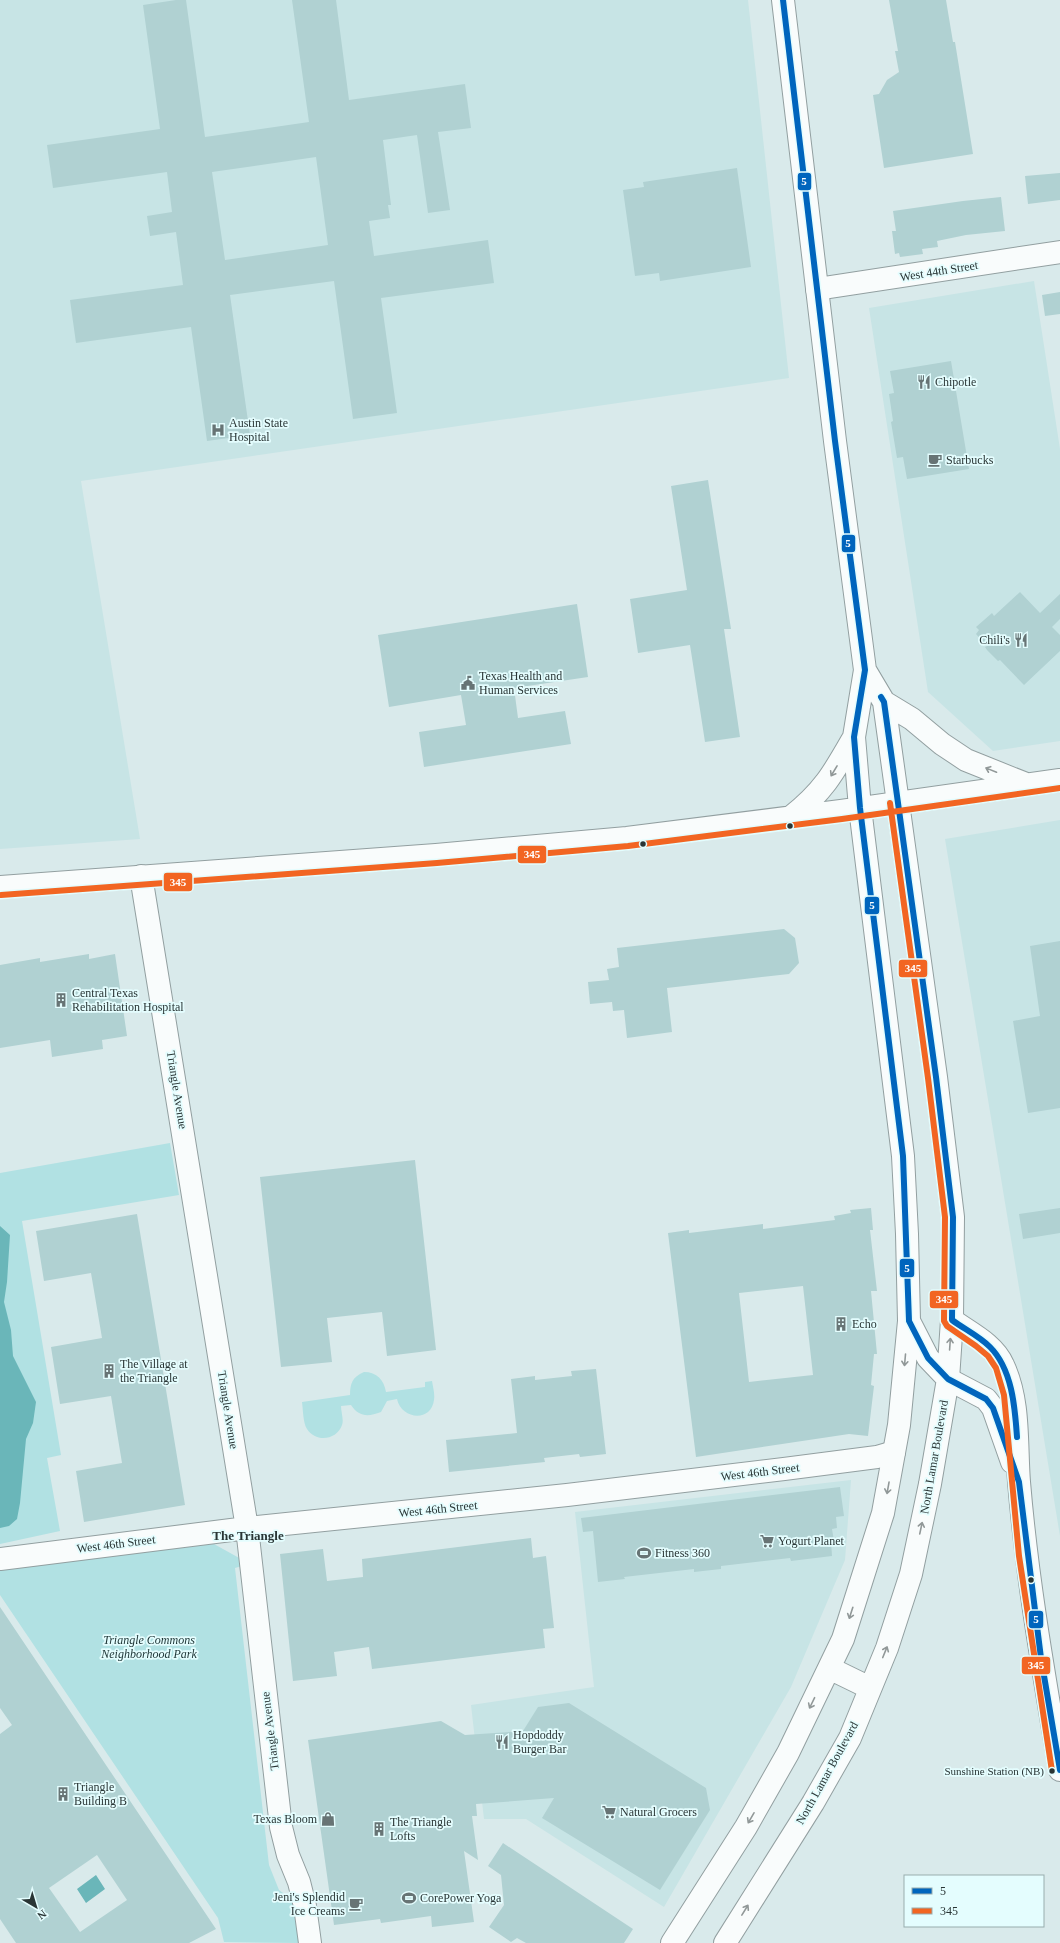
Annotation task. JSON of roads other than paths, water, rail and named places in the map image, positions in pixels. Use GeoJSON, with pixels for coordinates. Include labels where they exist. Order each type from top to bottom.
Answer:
{"type":"FeatureCollection","features":[{"type":"Feature","properties":{"kind":"main road","name":"North Lamar Boulevard"},"geometry":{"type":"LineString","coordinates":[[672,1943],[746,1827],[784,1760],[842,1639],[884,1513],[888,1458],[899,1425],[909,1321],[908,1241],[903,1156],[860,808],[854,737],[865,670],[817,289],[783,0]]}},
{"type":"Feature","properties":{"kind":"main road","name":"West 44th Street"},"geometry":{"type":"LineString","coordinates":[[817,289],[1060,252]]}},
{"type":"Feature","properties":{"kind":"main road","name":"North Lamar Boulevard"},"geometry":{"type":"LineString","coordinates":[[725,1943],[820,1791],[850,1738],[887,1648],[911,1574],[930,1484],[948,1379],[952,1320],[953,1217],[936,1077],[884,702],[865,670]]}},
{"type":"Feature","properties":{"kind":"main road"},"geometry":{"type":"LineString","coordinates":[[884,702],[912,719],[942,744],[966,760],[1027,785]]}},
{"type":"Feature","properties":{"kind":"main road"},"geometry":{"type":"LineString","coordinates":[[791,817],[820,792],[835,771],[854,737]]}},
{"type":"Feature","properties":{"kind":"main road"},"geometry":{"type":"LineString","coordinates":[[0,887],[443,854],[627,838],[1060,780]]}},
{"type":"Feature","properties":{"kind":"main road","name":"Triangle Avenue"},"geometry":{"type":"LineString","coordinates":[[142,876],[247,1528],[282,1827],[288,1855],[299,1882],[305,1906],[310,1943]]}},
{"type":"Feature","properties":{"kind":"main road"},"geometry":{"type":"LineString","coordinates":[[952,1320],[989,1346],[998,1355],[1004,1366],[1010,1390],[1017,1429],[1019,1482],[1041,1658],[1060,1770]]}},
{"type":"Feature","properties":{"kind":"main road"},"geometry":{"type":"LineString","coordinates":[[909,1321],[928,1358],[948,1379],[986,1399],[993,1408],[1019,1482]]}},
{"type":"Feature","properties":{"kind":"main road","name":"West 46th Street"},"geometry":{"type":"LineString","coordinates":[[0,1559],[247,1528],[567,1495],[888,1458]]}},
{"type":"Feature","properties":{"kind":"main road"},"geometry":{"type":"LineString","coordinates":[[829,1668],[870,1688]]}},
{"type":"Feature","properties":{"kind":"place","name":"Chipotle"},"geometry":{"type":"Point","coordinates":[924,382]}},
{"type":"Feature","properties":{"kind":"place","name":"Austin State Hospital"},"geometry":{"type":"Point","coordinates":[218,430]}},
{"type":"Feature","properties":{"kind":"place","name":"Starbucks"},"geometry":{"type":"Point","coordinates":[935,460]}},
{"type":"Feature","properties":{"kind":"place","name":"Chili's"},"geometry":{"type":"Point","coordinates":[1021,640]}},
{"type":"Feature","properties":{"kind":"place","name":"Texas Health and Human Services"},"geometry":{"type":"Point","coordinates":[468,683]}},
{"type":"Feature","properties":{"kind":"place","name":"Central Texas Rehabilitation Hospital"},"geometry":{"type":"Point","coordinates":[61,1000]}},
{"type":"Feature","properties":{"kind":"place","name":"Echo"},"geometry":{"type":"Point","coordinates":[841,1324]}},
{"type":"Feature","properties":{"kind":"place","name":"The Village at the Triangle"},"geometry":{"type":"Point","coordinates":[109,1371]}},
{"type":"Feature","properties":{"kind":"place","name":"Yogurt Planet"},"geometry":{"type":"Point","coordinates":[767,1541]}},
{"type":"Feature","properties":{"kind":"place","name":"Fitness 360"},"geometry":{"type":"Point","coordinates":[644,1553]}},
{"type":"Feature","properties":{"kind":"place","name":"Hopdoddy Burger Bar"},"geometry":{"type":"Point","coordinates":[502,1742]}},
{"type":"Feature","properties":{"kind":"place","name":"Sunshine Station (NB)"},"geometry":{"type":"Point","coordinates":[1052,1771]}},
{"type":"Feature","properties":{"kind":"place","name":"Triangle Building B"},"geometry":{"type":"Point","coordinates":[63,1794]}},
{"type":"Feature","properties":{"kind":"place","name":"Natural Grocers"},"geometry":{"type":"Point","coordinates":[609,1812]}},
{"type":"Feature","properties":{"kind":"place","name":"Texas Bloom"},"geometry":{"type":"Point","coordinates":[328,1819]}},
{"type":"Feature","properties":{"kind":"place","name":"The Triangle Lofts"},"geometry":{"type":"Point","coordinates":[379,1829]}},
{"type":"Feature","properties":{"kind":"place","name":"CorePower Yoga"},"geometry":{"type":"Point","coordinates":[409,1898]}},
{"type":"Feature","properties":{"kind":"place","name":"Jeni's Splendid Ice Creams"},"geometry":{"type":"Point","coordinates":[356,1904]}},
{"type":"Feature","properties":{"kind":"district","name":"The Triangle"},"geometry":{"type":"Point","coordinates":[248,1535]}},
{"type":"Feature","properties":{"kind":"park label","name":"Triangle Commons Neighborhood Park"},"geometry":{"type":"Point","coordinates":[149,1647]}}]}
